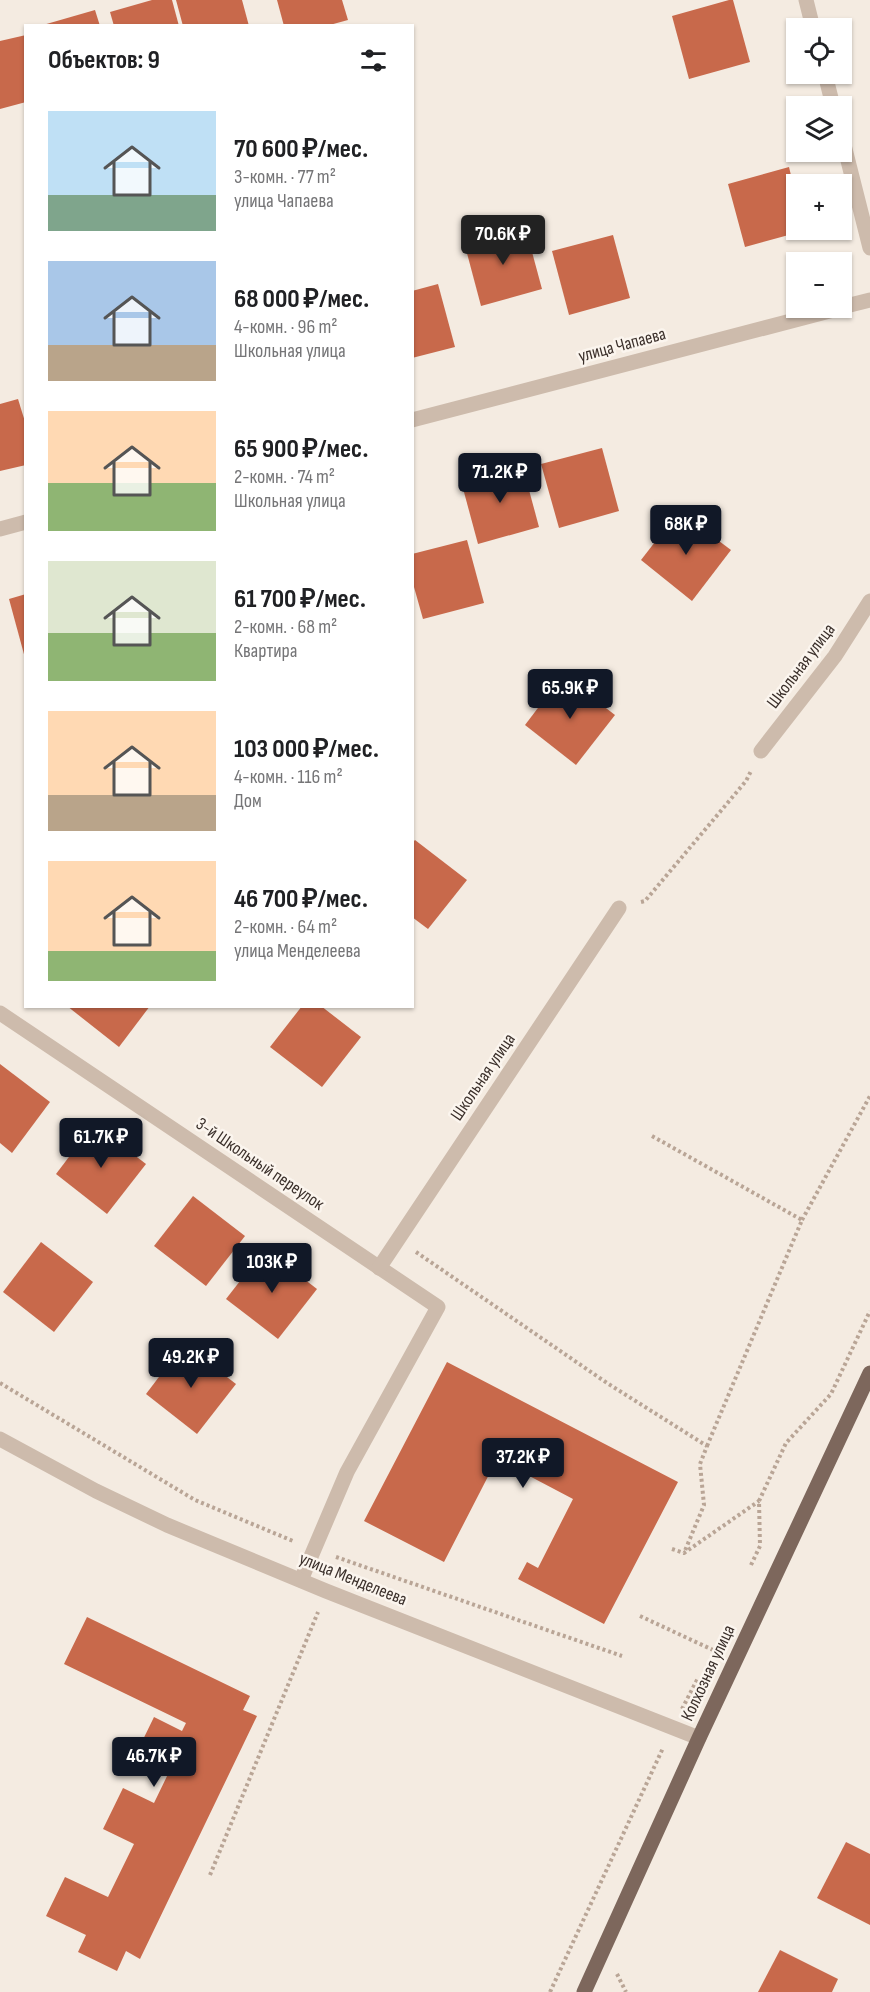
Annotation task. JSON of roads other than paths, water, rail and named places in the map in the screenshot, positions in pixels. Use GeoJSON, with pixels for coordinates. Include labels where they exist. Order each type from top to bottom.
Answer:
{"type":"FeatureCollection","features":[{"type":"Feature","properties":{"kind":"main road","name":"Колхозная улица"},"geometry":{"type":"LineString","coordinates":[[584,1992],[699,1738],[870,1372]]}},
{"type":"Feature","properties":{"kind":"street"},"geometry":{"type":"LineString","coordinates":[[806,0],[810,18]]}},
{"type":"Feature","properties":{"kind":"street"},"geometry":{"type":"LineString","coordinates":[[848,162],[870,248]]}},
{"type":"Feature","properties":{"kind":"street","name":"улица Чапаева"},"geometry":{"type":"LineString","coordinates":[[852,304],[870,300]]}},
{"type":"Feature","properties":{"kind":"street","name":"улица Чапаева"},"geometry":{"type":"LineString","coordinates":[[414,419],[799,318]]}},
{"type":"Feature","properties":{"kind":"street"},"geometry":{"type":"LineString","coordinates":[[0,529],[24,523]]}},
{"type":"Feature","properties":{"kind":"street","name":"Школьная улица"},"geometry":{"type":"LineString","coordinates":[[761,752],[835,656],[870,602]]}},
{"type":"Feature","properties":{"kind":"street","name":"Школьная улица"},"geometry":{"type":"LineString","coordinates":[[379,1268],[619,908]]}},
{"type":"Feature","properties":{"kind":"street","name":"3-й Школьный переулок"},"geometry":{"type":"LineString","coordinates":[[0,1012],[438,1308],[347,1472],[301,1580]]}},
{"type":"Feature","properties":{"kind":"street","name":"улица Менделеева"},"geometry":{"type":"LineString","coordinates":[[0,1439],[96,1491],[166,1525],[326,1591],[699,1738]]}}]}
